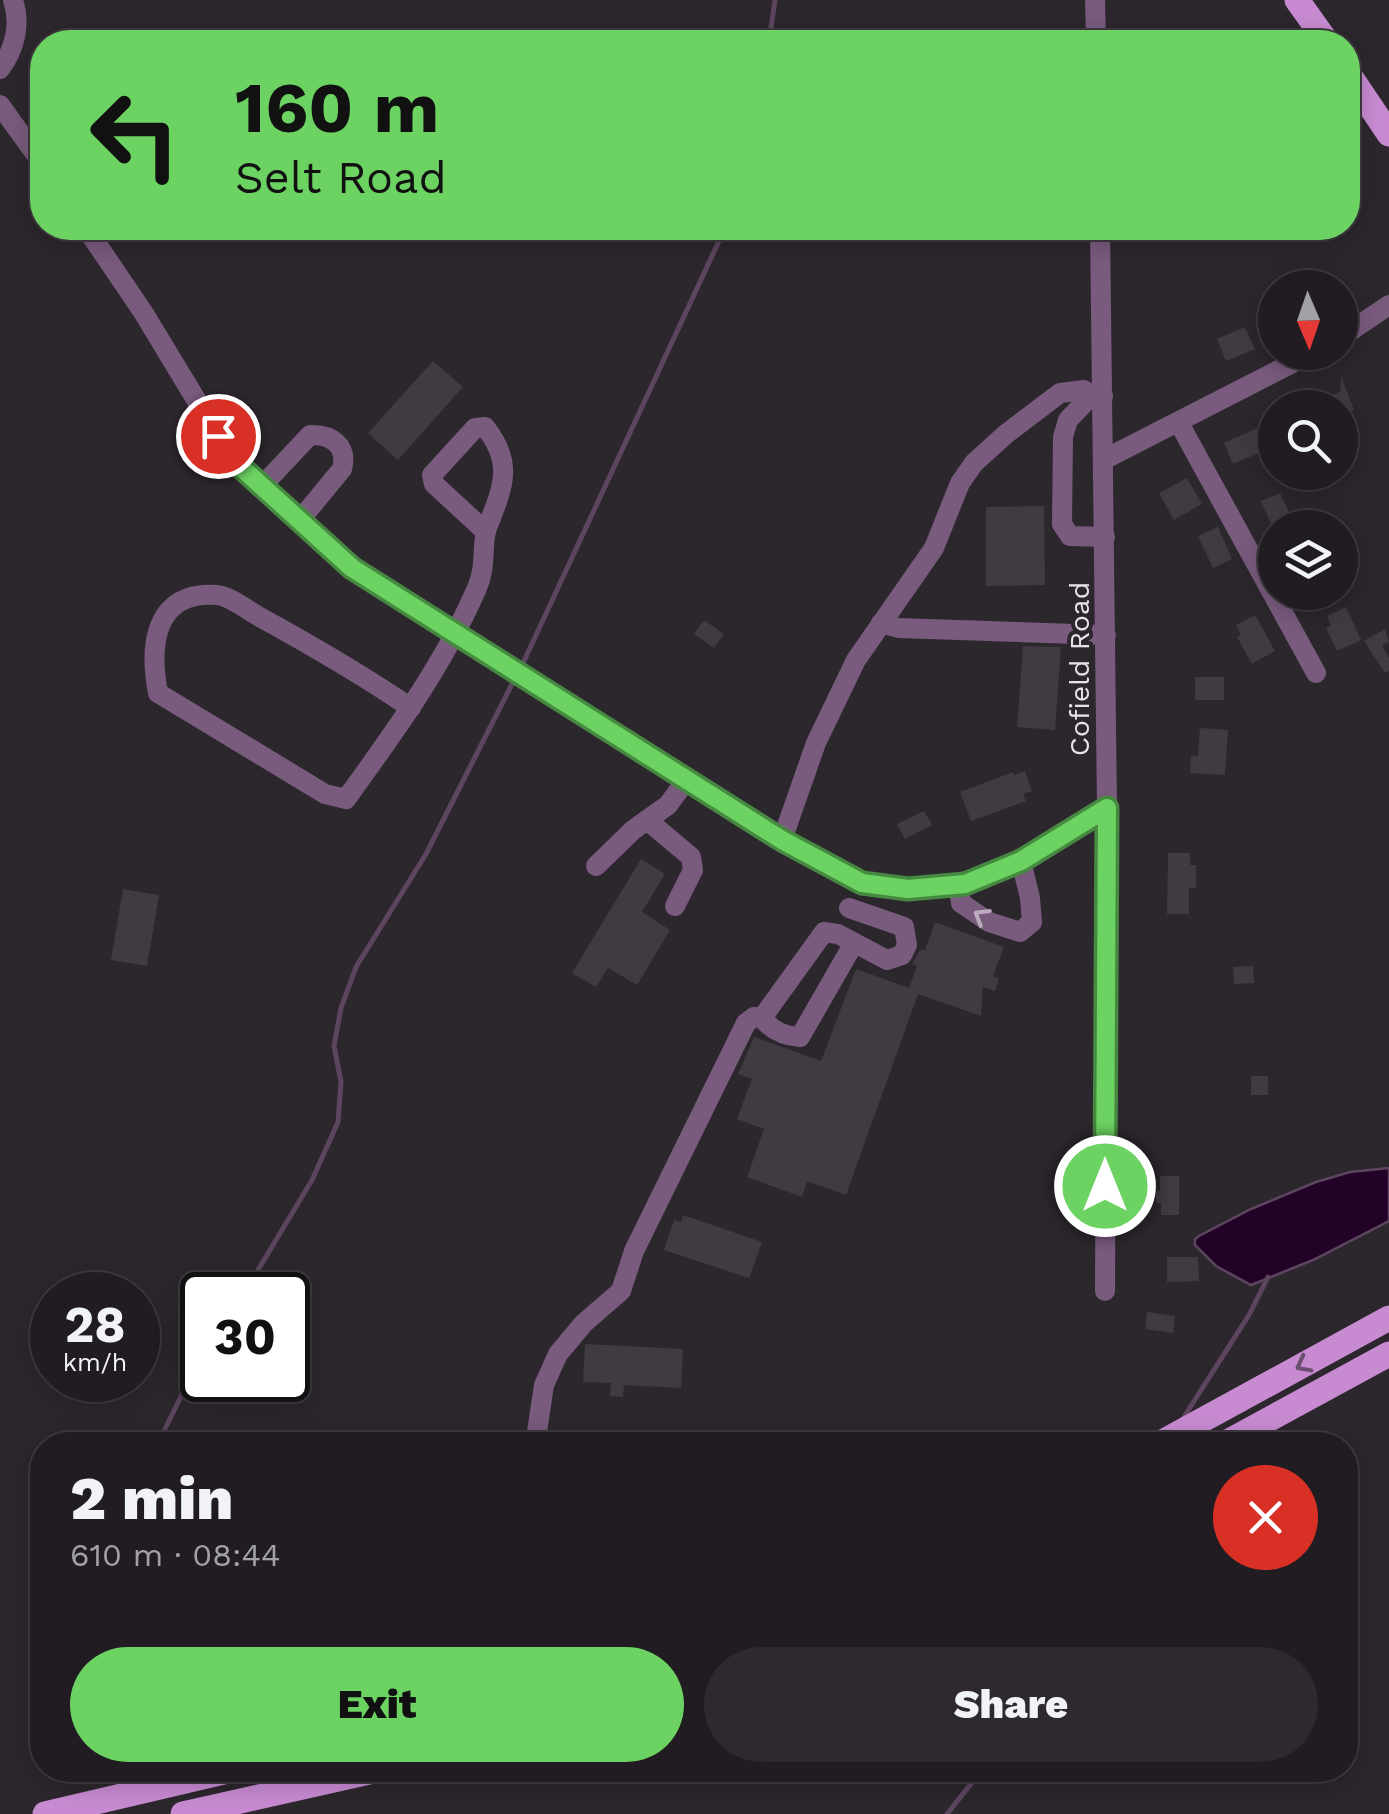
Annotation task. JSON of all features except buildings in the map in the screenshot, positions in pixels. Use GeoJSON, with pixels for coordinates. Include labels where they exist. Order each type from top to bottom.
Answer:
{"type":"FeatureCollection","features":[{"type":"Feature","properties":{"kind":"main road"},"geometry":{"type":"LineString","coordinates":[[1297,0],[1318,30]]}},
{"type":"Feature","properties":{"kind":"main road"},"geometry":{"type":"LineString","coordinates":[[1360,91],[1389,134]]}},
{"type":"Feature","properties":{"kind":"main road"},"geometry":{"type":"LineString","coordinates":[[1181,1432],[1389,1318]]}},
{"type":"Feature","properties":{"kind":"main road"},"geometry":{"type":"LineString","coordinates":[[1246,1432],[1389,1354]]}},
{"type":"Feature","properties":{"kind":"main road"},"geometry":{"type":"LineString","coordinates":[[45,1814],[181,1782]]}},
{"type":"Feature","properties":{"kind":"main road"},"geometry":{"type":"LineString","coordinates":[[183,1814],[325,1782]]}},
{"type":"Feature","properties":{"kind":"street"},"geometry":{"type":"LineString","coordinates":[[0,69],[14,42],[16,11],[12,0]]}},
{"type":"Feature","properties":{"kind":"street"},"geometry":{"type":"LineString","coordinates":[[1095,0],[1096,30]]}},
{"type":"Feature","properties":{"kind":"street"},"geometry":{"type":"LineString","coordinates":[[0,105],[30,147]]}},
{"type":"Feature","properties":{"kind":"street"},"geometry":{"type":"LineString","coordinates":[[94,240],[144,312],[232,459],[352,568],[782,840],[862,883],[908,889],[958,884],[1021,861],[1107,808]]}},
{"type":"Feature","properties":{"kind":"street","name":"Cofield Road"},"geometry":{"type":"LineString","coordinates":[[1100,240],[1096,396],[1104,459],[1106,635],[1105,1291]]}},
{"type":"Feature","properties":{"kind":"street"},"geometry":{"type":"LineString","coordinates":[[1358,326],[1389,305]]}},
{"type":"Feature","properties":{"kind":"street"},"geometry":{"type":"LineString","coordinates":[[1104,459],[1280,370]]}},
{"type":"Feature","properties":{"kind":"street"},"geometry":{"type":"LineString","coordinates":[[782,840],[816,742],[856,660],[934,548],[960,483],[974,463],[1006,434],[1060,393],[1084,390],[1096,396],[1068,420],[1063,437],[1062,524],[1070,536],[1105,536]]}},
{"type":"Feature","properties":{"kind":"street"},"geometry":{"type":"LineString","coordinates":[[1180,422],[1316,673]]}},
{"type":"Feature","properties":{"kind":"street"},"geometry":{"type":"LineString","coordinates":[[410,708],[346,664],[220,594],[184,600],[160,621],[152,659],[158,693],[325,794],[346,799],[410,708],[478,586],[486,560],[485,531],[497,510],[504,481],[494,438],[485,427],[475,428],[432,475],[434,484],[485,531]]}},
{"type":"Feature","properties":{"kind":"street"},"geometry":{"type":"LineString","coordinates":[[262,486],[310,435],[326,434],[338,443],[344,458],[342,469],[300,520]]}},
{"type":"Feature","properties":{"kind":"street"},"geometry":{"type":"LineString","coordinates":[[881,623],[898,628],[1106,635]]}},
{"type":"Feature","properties":{"kind":"street"},"geometry":{"type":"LineString","coordinates":[[596,866],[668,805],[686,779]]}},
{"type":"Feature","properties":{"kind":"street"},"geometry":{"type":"LineString","coordinates":[[647,820],[692,857],[693,870],[675,906]]}},
{"type":"Feature","properties":{"kind":"street"},"geometry":{"type":"LineString","coordinates":[[958,884],[962,903],[988,922],[1020,932],[1032,922],[1021,861]]}},
{"type":"Feature","properties":{"kind":"street"},"geometry":{"type":"LineString","coordinates":[[537,1432],[544,1385],[558,1354],[584,1324],[622,1291],[634,1252],[746,1023],[754,1017],[762,1018],[786,1036],[800,1037],[846,939],[849,908],[862,883]]}},
{"type":"Feature","properties":{"kind":"street"},"geometry":{"type":"LineString","coordinates":[[762,1018],[824,932],[887,960],[902,955],[908,938],[904,927],[849,908]]}},
{"type":"Feature","properties":{"kind":"shaded area"},"geometry":{"type":"Polygon","coordinates":[[[1389,1168],[1389,1221],[1313,1260],[1251,1285],[1216,1266],[1195,1245],[1199,1236],[1316,1182],[1350,1172],[1389,1168]]]}},
{"type":"Feature","properties":{"kind":"waterway"},"geometry":{"type":"LineString","coordinates":[[771,30],[775,0]]}},
{"type":"Feature","properties":{"kind":"waterway"},"geometry":{"type":"LineString","coordinates":[[524,661],[719,240]]}},
{"type":"Feature","properties":{"kind":"waterway"},"geometry":{"type":"LineString","coordinates":[[257,1272],[312,1180],[338,1122],[341,1082],[334,1046],[341,1008],[356,967],[426,854],[512,684]]}},
{"type":"Feature","properties":{"kind":"waterway"},"geometry":{"type":"LineString","coordinates":[[1182,1420],[1249,1315],[1268,1277]]}},
{"type":"Feature","properties":{"kind":"waterway"},"geometry":{"type":"LineString","coordinates":[[163,1432],[180,1398]]}},
{"type":"Feature","properties":{"kind":"waterway"},"geometry":{"type":"LineString","coordinates":[[947,1814],[972,1782]]}},
{"type":"Feature","properties":{"kind":"route"},"geometry":{"type":"LineString","coordinates":[[218,436],[232,459],[352,568],[782,840],[862,883],[908,889],[965,884],[1021,861],[1107,808],[1105,1186]]}}]}
